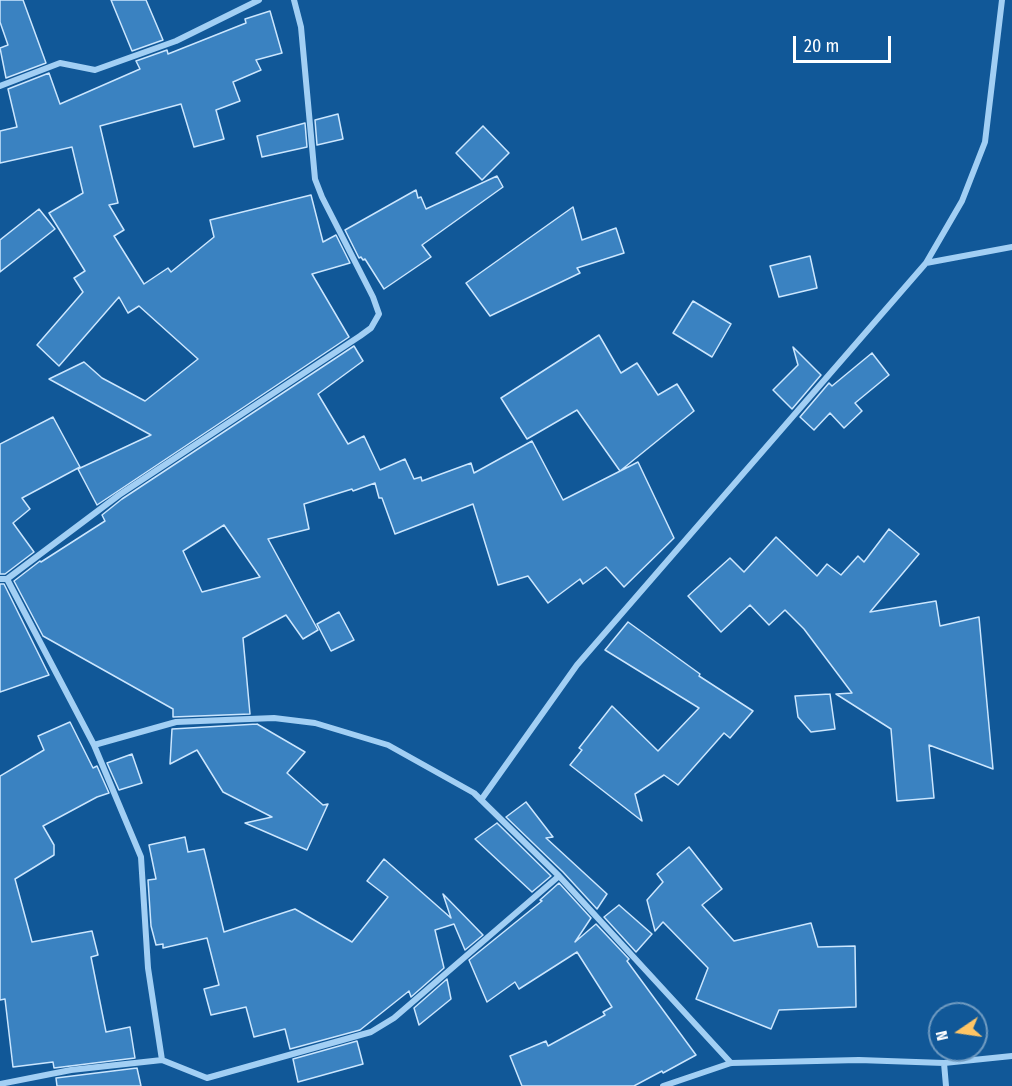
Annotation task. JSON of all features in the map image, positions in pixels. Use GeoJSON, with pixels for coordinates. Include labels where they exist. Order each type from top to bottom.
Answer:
{"type":"FeatureCollection","features":[{"type":"Feature","properties":{"kind":"street"},"geometry":{"type":"LineString","coordinates":[[0,86],[60,63],[95,70],[176,40],[259,0]]}},
{"type":"Feature","properties":{"kind":"street"},"geometry":{"type":"LineString","coordinates":[[162,1060],[148,968],[141,857],[94,745],[4,579],[119,495],[371,328],[379,314],[373,297],[315,179],[301,27],[294,0]]}},
{"type":"Feature","properties":{"kind":"street"},"geometry":{"type":"LineString","coordinates":[[481,800],[577,664],[926,263],[962,201],[985,142],[1002,0]]}},
{"type":"Feature","properties":{"kind":"street"},"geometry":{"type":"LineString","coordinates":[[926,263],[1012,247]]}},
{"type":"Feature","properties":{"kind":"street"},"geometry":{"type":"LineString","coordinates":[[94,745],[176,722],[274,718],[315,723],[388,745],[474,793],[560,876],[731,1063]]}},
{"type":"Feature","properties":{"kind":"street"},"geometry":{"type":"LineString","coordinates":[[0,1084],[70,1070],[162,1060],[207,1078],[371,1032],[394,1018],[560,876]]}},
{"type":"Feature","properties":{"kind":"street"},"geometry":{"type":"LineString","coordinates":[[663,1086],[731,1063],[859,1060],[944,1063],[1012,1056]]}},
{"type":"Feature","properties":{"kind":"street"},"geometry":{"type":"LineString","coordinates":[[944,1063],[946,1086]]}},
{"type":"Feature","properties":{"kind":"street"},"geometry":{"type":"LineString","coordinates":[[207,1078],[208,1086]]}},
{"type":"Feature","properties":{"kind":"building"},"geometry":{"type":"Polygon","coordinates":[[[0,0],[23,0],[46,63],[6,78],[0,48],[8,45],[0,22],[0,0]]]}},
{"type":"Feature","properties":{"kind":"building"},"geometry":{"type":"Polygon","coordinates":[[[111,0],[146,0],[163,40],[132,51],[111,0]]]}},
{"type":"Feature","properties":{"kind":"building"},"geometry":{"type":"Polygon","coordinates":[[[270,11],[282,53],[256,60],[261,70],[233,82],[240,101],[216,110],[224,139],[194,147],[181,104],[100,126],[118,203],[109,205],[124,230],[114,236],[144,284],[168,268],[171,272],[214,237],[210,220],[311,195],[323,242],[336,235],[350,263],[312,274],[349,337],[97,505],[78,469],[151,435],[49,379],[84,362],[102,378],[145,401],[198,359],[139,306],[128,313],[119,297],[59,366],[37,345],[83,292],[74,278],[85,271],[49,213],[83,193],[72,147],[0,163],[0,131],[17,127],[8,89],[49,73],[60,104],[140,69],[136,61],[167,50],[168,54],[246,23],[245,19],[270,11]]]}},
{"type":"Feature","properties":{"kind":"building"},"geometry":{"type":"Polygon","coordinates":[[[338,114],[343,139],[317,145],[315,120],[338,114]]]}},
{"type":"Feature","properties":{"kind":"building"},"geometry":{"type":"Polygon","coordinates":[[[305,123],[307,147],[262,157],[257,136],[305,123]]]}},
{"type":"Feature","properties":{"kind":"building"},"geometry":{"type":"Polygon","coordinates":[[[483,126],[509,153],[482,180],[456,153],[483,126]]]}},
{"type":"Feature","properties":{"kind":"building"},"geometry":{"type":"Polygon","coordinates":[[[497,176],[503,187],[422,245],[431,257],[384,289],[365,259],[359,258],[345,230],[416,190],[418,198],[421,197],[426,209],[497,176]]]}},
{"type":"Feature","properties":{"kind":"building"},"geometry":{"type":"Polygon","coordinates":[[[573,207],[582,240],[616,228],[624,253],[577,268],[580,273],[490,316],[466,283],[573,207]]]}},
{"type":"Feature","properties":{"kind":"building"},"geometry":{"type":"Polygon","coordinates":[[[39,209],[55,229],[0,272],[0,240],[39,209]]]}},
{"type":"Feature","properties":{"kind":"building"},"geometry":{"type":"Polygon","coordinates":[[[810,256],[817,288],[779,297],[770,266],[810,256]]]}},
{"type":"Feature","properties":{"kind":"building"},"geometry":{"type":"Polygon","coordinates":[[[693,301],[731,324],[712,357],[673,333],[693,301]]]}},
{"type":"Feature","properties":{"kind":"building"},"geometry":{"type":"Polygon","coordinates":[[[599,335],[621,373],[637,363],[658,395],[677,384],[694,411],[620,471],[577,410],[527,439],[501,398],[599,335]]]}},
{"type":"Feature","properties":{"kind":"building"},"geometry":{"type":"Polygon","coordinates":[[[354,346],[363,361],[318,394],[348,444],[364,436],[380,470],[405,459],[414,479],[421,477],[422,481],[471,463],[474,473],[532,441],[563,500],[638,462],[674,538],[624,587],[606,567],[583,584],[580,579],[548,603],[528,576],[498,585],[473,504],[395,534],[375,483],[304,504],[309,529],[268,539],[318,630],[303,639],[286,615],[243,638],[250,714],[173,717],[173,709],[43,636],[14,581],[40,561],[105,521],[102,515],[122,499],[354,346]],[[224,525],[183,551],[202,592],[260,577],[224,525]]]}},
{"type":"Feature","properties":{"kind":"building"},"geometry":{"type":"Polygon","coordinates":[[[793,347],[821,375],[792,409],[773,390],[798,365],[793,347]]]}},
{"type":"Feature","properties":{"kind":"building"},"geometry":{"type":"Polygon","coordinates":[[[872,353],[889,375],[855,403],[862,411],[844,428],[830,413],[814,430],[800,417],[829,383],[832,386],[872,353]]]}},
{"type":"Feature","properties":{"kind":"building"},"geometry":{"type":"Polygon","coordinates":[[[53,417],[80,467],[22,498],[30,509],[13,523],[34,552],[5,574],[0,574],[0,444],[53,417]]]}},
{"type":"Feature","properties":{"kind":"building"},"geometry":{"type":"Polygon","coordinates":[[[889,529],[919,554],[870,612],[936,601],[940,626],[979,617],[993,769],[929,745],[934,798],[897,801],[891,729],[836,694],[852,693],[804,629],[785,610],[769,625],[750,605],[721,632],[688,596],[730,558],[744,572],[776,537],[817,576],[827,564],[841,575],[858,556],[864,562],[889,529]]]}},
{"type":"Feature","properties":{"kind":"building"},"geometry":{"type":"Polygon","coordinates":[[[0,584],[4,584],[49,675],[0,692],[0,584]]]}},
{"type":"Feature","properties":{"kind":"building"},"geometry":{"type":"Polygon","coordinates":[[[339,612],[354,640],[331,651],[317,624],[339,612]]]}},
{"type":"Feature","properties":{"kind":"building"},"geometry":{"type":"Polygon","coordinates":[[[628,622],[700,674],[699,676],[753,711],[730,738],[724,733],[678,785],[664,775],[635,794],[642,821],[570,765],[582,750],[579,748],[612,706],[658,751],[699,708],[605,650],[628,622]]]}},
{"type":"Feature","properties":{"kind":"building"},"geometry":{"type":"Polygon","coordinates":[[[830,694],[835,729],[811,732],[798,717],[795,696],[830,694]]]}},
{"type":"Feature","properties":{"kind":"building"},"geometry":{"type":"Polygon","coordinates":[[[70,722],[93,768],[97,766],[109,793],[43,826],[54,845],[54,855],[15,879],[32,942],[92,931],[98,955],[91,957],[106,1032],[130,1027],[135,1058],[54,1068],[53,1062],[13,1067],[5,999],[0,1000],[0,776],[44,750],[38,736],[70,722]]]}},
{"type":"Feature","properties":{"kind":"building"},"geometry":{"type":"Polygon","coordinates":[[[257,724],[305,752],[287,773],[323,805],[328,804],[307,850],[245,823],[272,817],[223,792],[197,750],[170,764],[172,729],[257,724]]]}},
{"type":"Feature","properties":{"kind":"building"},"geometry":{"type":"Polygon","coordinates":[[[132,754],[142,783],[119,790],[107,763],[132,754]]]}},
{"type":"Feature","properties":{"kind":"building"},"geometry":{"type":"Polygon","coordinates":[[[526,802],[553,837],[546,838],[607,894],[597,909],[563,872],[506,817],[526,802]]]}},
{"type":"Feature","properties":{"kind":"building"},"geometry":{"type":"Polygon","coordinates":[[[497,823],[551,876],[532,892],[475,839],[497,823]]]}},
{"type":"Feature","properties":{"kind":"building"},"geometry":{"type":"Polygon","coordinates":[[[185,837],[188,852],[204,849],[224,932],[295,909],[352,942],[388,897],[367,881],[384,859],[451,918],[443,894],[483,935],[465,950],[454,924],[435,930],[444,968],[411,997],[409,991],[360,1030],[290,1049],[285,1029],[254,1037],[246,1007],[211,1015],[204,989],[219,985],[207,938],[163,948],[163,944],[156,945],[151,926],[148,880],[156,879],[149,845],[185,837]]]}},
{"type":"Feature","properties":{"kind":"building"},"geometry":{"type":"Polygon","coordinates":[[[689,847],[722,889],[702,905],[734,941],[811,923],[818,947],[855,946],[856,1007],[779,1010],[771,1029],[696,999],[708,968],[663,922],[655,931],[647,900],[663,882],[657,874],[689,847]]]}},
{"type":"Feature","properties":{"kind":"building"},"geometry":{"type":"Polygon","coordinates":[[[559,883],[591,918],[575,942],[596,924],[629,959],[627,961],[696,1055],[634,1086],[522,1086],[510,1056],[546,1041],[548,1046],[605,1015],[603,1012],[612,1007],[577,952],[519,989],[515,982],[487,1002],[469,960],[542,901],[540,900],[559,883]]]}},
{"type":"Feature","properties":{"kind":"building"},"geometry":{"type":"Polygon","coordinates":[[[619,905],[652,934],[636,952],[604,917],[619,905]]]}},
{"type":"Feature","properties":{"kind":"building"},"geometry":{"type":"Polygon","coordinates":[[[447,979],[451,999],[419,1025],[414,1008],[447,979]]]}},
{"type":"Feature","properties":{"kind":"building"},"geometry":{"type":"Polygon","coordinates":[[[357,1041],[363,1064],[298,1082],[293,1059],[357,1041]]]}},
{"type":"Feature","properties":{"kind":"building"},"geometry":{"type":"Polygon","coordinates":[[[137,1068],[141,1086],[57,1086],[56,1078],[137,1068]]]}}]}
